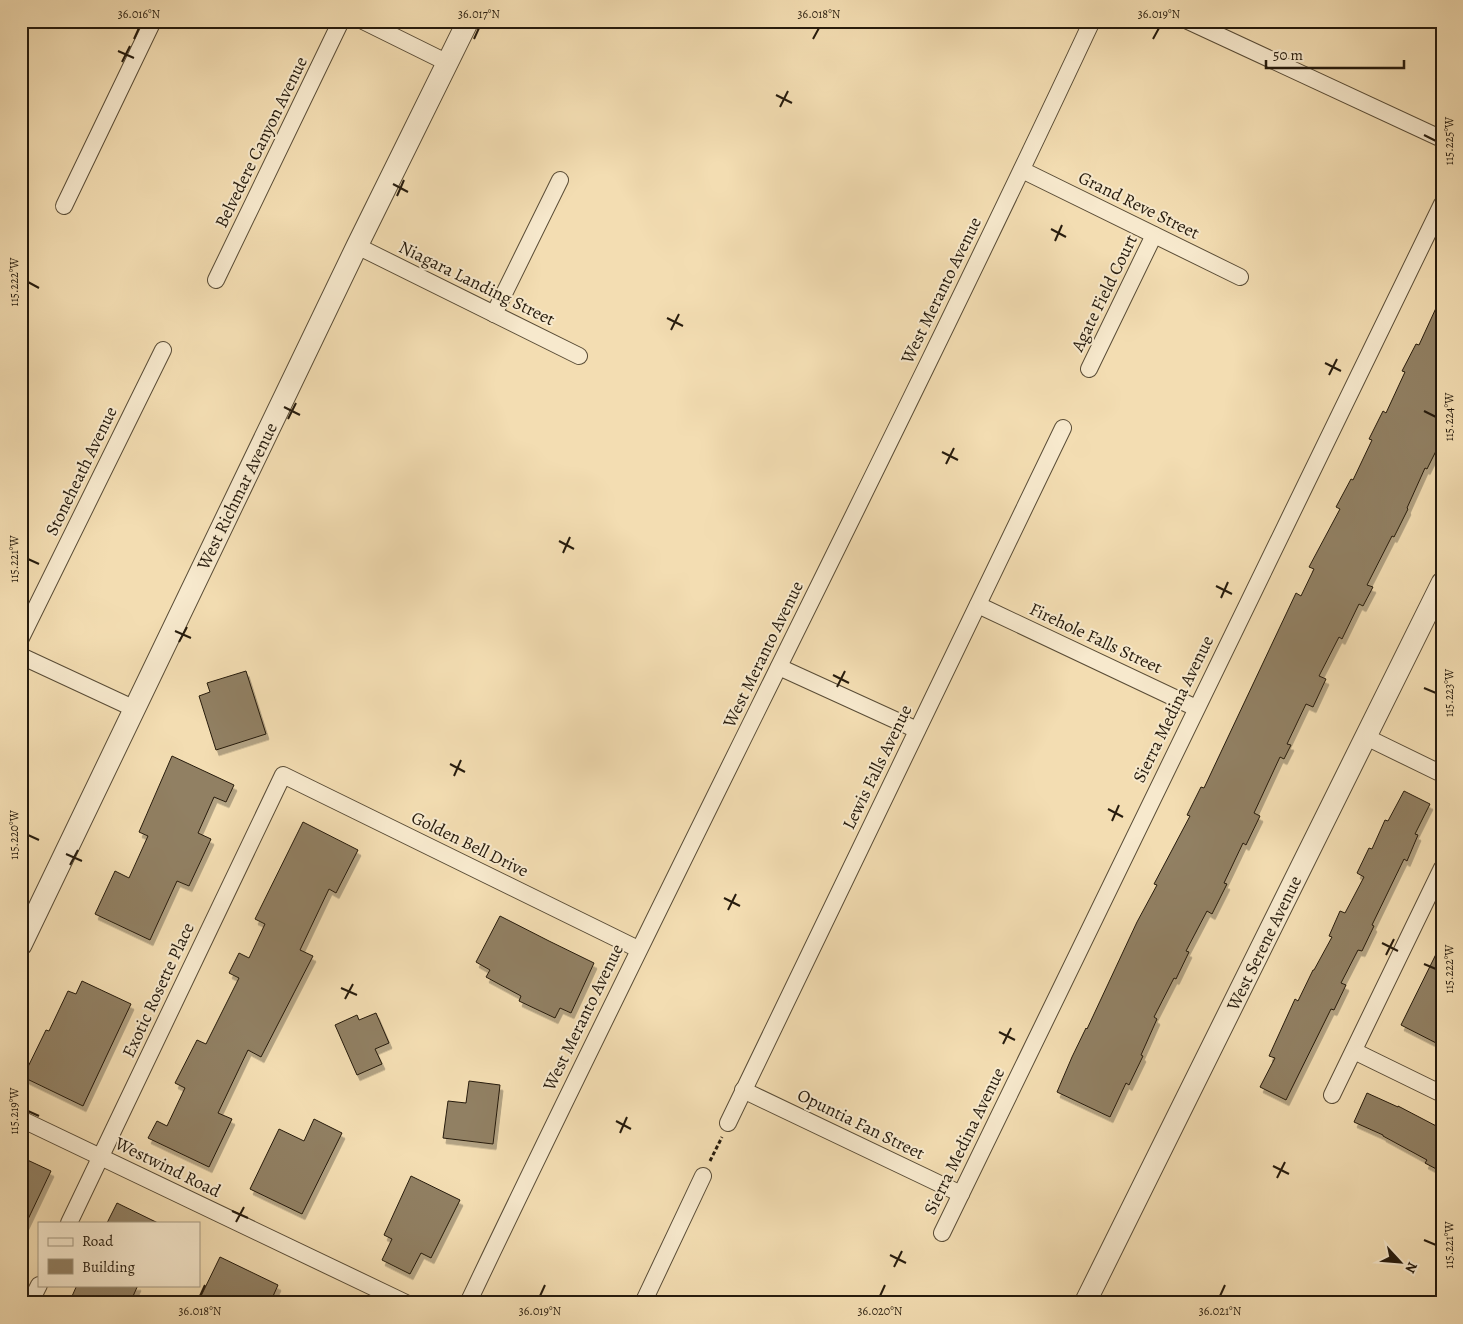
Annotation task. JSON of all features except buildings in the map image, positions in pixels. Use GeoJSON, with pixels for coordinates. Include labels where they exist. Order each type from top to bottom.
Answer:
{"type":"FeatureCollection","features":[{"type":"Feature","properties":{"kind":"street"},"geometry":{"type":"LineString","coordinates":[[64,206],[153,21]]}},
{"type":"Feature","properties":{"kind":"street","name":"Belvedere Canyon Avenue"},"geometry":{"type":"LineString","coordinates":[[216,280],[341,21]]}},
{"type":"Feature","properties":{"kind":"street"},"geometry":{"type":"LineString","coordinates":[[363,21],[448,63]]}},
{"type":"Feature","properties":{"kind":"street","name":"West Richmar Avenue"},"geometry":{"type":"LineString","coordinates":[[21,945],[357,246],[468,21]]}},
{"type":"Feature","properties":{"kind":"street","name":"West Meranto Avenue"},"geometry":{"type":"LineString","coordinates":[[468,1303],[638,949],[779,667],[1022,170],[1092,21]]}},
{"type":"Feature","properties":{"kind":"street"},"geometry":{"type":"LineString","coordinates":[[1188,21],[1442,139]]}},
{"type":"Feature","properties":{"kind":"street","name":"Grand Reve Street"},"geometry":{"type":"LineString","coordinates":[[1022,170],[1240,277]]}},
{"type":"Feature","properties":{"kind":"street"},"geometry":{"type":"LineString","coordinates":[[494,314],[560,180]]}},
{"type":"Feature","properties":{"kind":"street","name":"Sierra Medina Avenue"},"geometry":{"type":"LineString","coordinates":[[942,1233],[1442,204]]}},
{"type":"Feature","properties":{"kind":"street","name":"Agate Field Court"},"geometry":{"type":"LineString","coordinates":[[1089,369],[1154,235]]}},
{"type":"Feature","properties":{"kind":"street","name":"Niagara Landing Street"},"geometry":{"type":"LineString","coordinates":[[357,246],[579,356]]}},
{"type":"Feature","properties":{"kind":"street","name":"Stoneheath Avenue"},"geometry":{"type":"LineString","coordinates":[[21,638],[163,350]]}},
{"type":"Feature","properties":{"kind":"street","name":"Lewis Falls Avenue"},"geometry":{"type":"LineString","coordinates":[[728,1123],[1063,428]]}},
{"type":"Feature","properties":{"kind":"street","name":"West Serene Avenue"},"geometry":{"type":"LineString","coordinates":[[1085,1303],[1442,583]]}},
{"type":"Feature","properties":{"kind":"street","name":"Firehole Falls Street"},"geometry":{"type":"LineString","coordinates":[[978,605],[1196,708]]}},
{"type":"Feature","properties":{"kind":"street"},"geometry":{"type":"LineString","coordinates":[[21,656],[135,709]]}},
{"type":"Feature","properties":{"kind":"street"},"geometry":{"type":"LineString","coordinates":[[779,667],[917,730]]}},
{"type":"Feature","properties":{"kind":"street"},"geometry":{"type":"LineString","coordinates":[[1366,737],[1442,774]]}},
{"type":"Feature","properties":{"kind":"street","name":"Golden Bell Drive"},"geometry":{"type":"LineString","coordinates":[[283,775],[638,949]]}},
{"type":"Feature","properties":{"kind":"street","name":"Exotic Rosette Place"},"geometry":{"type":"LineString","coordinates":[[69,1222],[283,775]]}},
{"type":"Feature","properties":{"kind":"street"},"geometry":{"type":"LineString","coordinates":[[1332,1095],[1436,897],[1442,868]]}},
{"type":"Feature","properties":{"kind":"street"},"geometry":{"type":"LineString","coordinates":[[1354,1051],[1440,1093]]}},
{"type":"Feature","properties":{"kind":"street","name":"Opuntia Fan Street"},"geometry":{"type":"LineString","coordinates":[[743,1090],[960,1194]]}},
{"type":"Feature","properties":{"kind":"street","name":"Westwind Road"},"geometry":{"type":"LineString","coordinates":[[21,1119],[406,1303]]}},
{"type":"Feature","properties":{"kind":"street"},"geometry":{"type":"LineString","coordinates":[[642,1303],[703,1176]]}},
{"type":"Feature","properties":{"kind":"street"},"geometry":{"type":"LineString","coordinates":[[30,1303],[38,1286]]}},
{"type":"Feature","properties":{"kind":"path"},"geometry":{"type":"LineString","coordinates":[[703,1176],[728,1123]]}}]}
